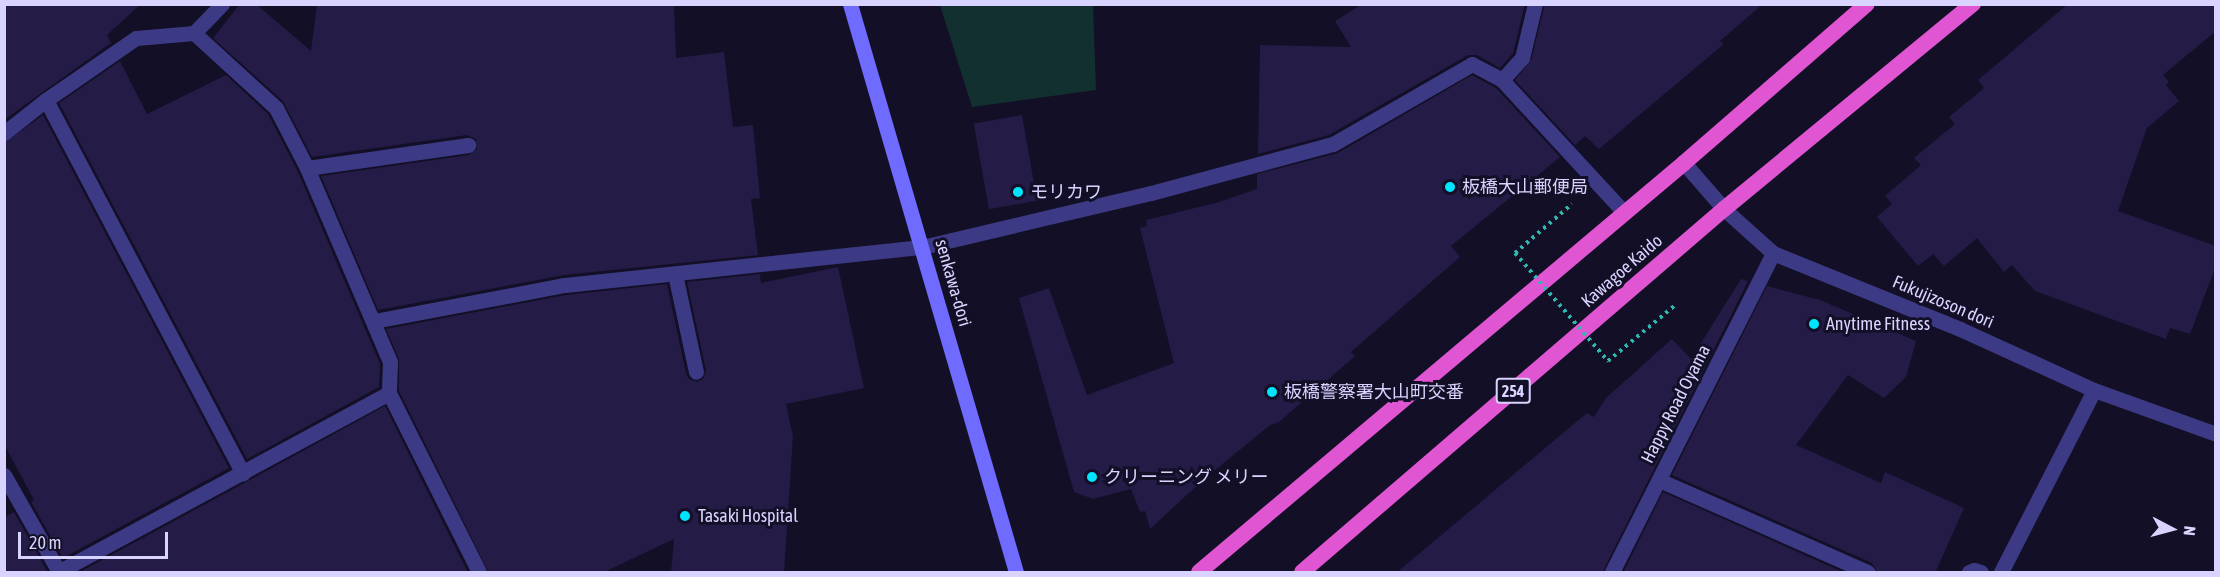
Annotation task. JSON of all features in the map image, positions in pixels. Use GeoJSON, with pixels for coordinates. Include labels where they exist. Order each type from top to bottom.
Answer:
{"type":"FeatureCollection","features":[{"type":"Feature","properties":{"kind":"highway"},"geometry":{"type":"LineString","coordinates":[[1198,573],[1684,163],[1867,4]]}},
{"type":"Feature","properties":{"kind":"highway","name":"Kawagoe Kaido"},"geometry":{"type":"LineString","coordinates":[[1302,573],[1724,209],[1973,4]]}},
{"type":"Feature","properties":{"kind":"main road","name":"senkawa-dori"},"geometry":{"type":"LineString","coordinates":[[850,4],[1016,573]]}},
{"type":"Feature","properties":{"kind":"street"},"geometry":{"type":"LineString","coordinates":[[4,133],[46,100],[136,38],[194,33],[222,4]]}},
{"type":"Feature","properties":{"kind":"street"},"geometry":{"type":"LineString","coordinates":[[1502,80],[1522,58],[1535,4]]}},
{"type":"Feature","properties":{"kind":"street"},"geometry":{"type":"LineString","coordinates":[[194,33],[276,108],[307,168],[374,321],[390,362],[389,393],[479,573]]}},
{"type":"Feature","properties":{"kind":"street"},"geometry":{"type":"LineString","coordinates":[[374,321],[565,285],[922,247],[1150,193],[1333,144],[1472,64],[1502,80],[1624,212]]}},
{"type":"Feature","properties":{"kind":"street"},"geometry":{"type":"LineString","coordinates":[[46,100],[243,472]]}},
{"type":"Feature","properties":{"kind":"street"},"geometry":{"type":"LineString","coordinates":[[307,168],[468,145]]}},
{"type":"Feature","properties":{"kind":"street","name":"Fukujizoson dori"},"geometry":{"type":"LineString","coordinates":[[1684,163],[1724,209],[1773,253],[1960,329],[2094,390],[2216,434]]}},
{"type":"Feature","properties":{"kind":"street","name":"Happy Road Oyama"},"geometry":{"type":"LineString","coordinates":[[1616,571],[1773,253]]}},
{"type":"Feature","properties":{"kind":"street"},"geometry":{"type":"LineString","coordinates":[[675,274],[696,372]]}},
{"type":"Feature","properties":{"kind":"street"},"geometry":{"type":"LineString","coordinates":[[2001,573],[2094,390]]}},
{"type":"Feature","properties":{"kind":"street"},"geometry":{"type":"LineString","coordinates":[[4,475],[58,572],[389,393]]}},
{"type":"Feature","properties":{"kind":"street"},"geometry":{"type":"LineString","coordinates":[[1659,480],[1868,573]]}},
{"type":"Feature","properties":{"kind":"street"},"geometry":{"type":"LineString","coordinates":[[1968,573],[1974,570],[1981,573]]}},
{"type":"Feature","properties":{"kind":"path"},"geometry":{"type":"LineString","coordinates":[[1580,198],[1515,253],[1608,361],[1674,306]]}},
{"type":"Feature","properties":{"kind":"green space"},"geometry":{"type":"Polygon","coordinates":[[[940,5],[1093,5],[1096,90],[972,107],[940,5]]]}},
{"type":"Feature","properties":{"kind":"building"},"geometry":{"type":"Polygon","coordinates":[[[4,4],[141,4],[107,35],[111,43],[4,120],[4,4]]]}},
{"type":"Feature","properties":{"kind":"building"},"geometry":{"type":"Polygon","coordinates":[[[240,4],[256,4],[311,51],[317,4],[674,4],[676,58],[724,52],[733,127],[753,125],[760,198],[751,199],[758,255],[564,275],[378,310],[321,176],[469,155],[477,149],[476,139],[467,135],[312,157],[283,101],[213,38],[240,4]]]}},
{"type":"Feature","properties":{"kind":"building"},"geometry":{"type":"Polygon","coordinates":[[[1362,4],[1525,4],[1513,53],[1500,68],[1477,55],[1468,55],[1329,135],[1258,154],[1260,45],[1351,47],[1335,21],[1362,4]]]}},
{"type":"Feature","properties":{"kind":"building"},"geometry":{"type":"Polygon","coordinates":[[[1545,4],[1763,4],[1720,41],[1724,44],[1599,149],[1585,136],[1575,145],[1515,80],[1531,60],[1545,4]]]}},
{"type":"Feature","properties":{"kind":"building"},"geometry":{"type":"Polygon","coordinates":[[[2068,4],[2216,4],[2216,31],[2163,75],[2169,82],[2166,85],[2179,101],[2147,128],[2118,211],[2216,246],[2216,266],[2190,334],[2170,328],[2166,339],[2035,291],[2012,265],[2004,272],[1977,238],[1944,266],[1933,254],[1918,266],[1877,217],[1892,204],[1885,196],[1921,165],[1914,158],[1955,124],[1949,117],[1984,88],[1978,80],[2068,4]]]}},
{"type":"Feature","properties":{"kind":"building"},"geometry":{"type":"Polygon","coordinates":[[[120,61],[147,114],[226,75],[268,114],[298,172],[380,364],[379,387],[247,459],[59,103],[120,61]]]}},
{"type":"Feature","properties":{"kind":"building"},"geometry":{"type":"Polygon","coordinates":[[[1472,75],[1496,88],[1560,157],[1451,246],[1460,257],[1351,352],[1355,356],[1279,422],[1270,425],[1203,480],[1150,529],[1145,511],[1140,512],[1131,489],[1093,499],[1074,492],[1019,298],[1049,288],[1087,395],[1174,363],[1140,228],[1147,226],[1146,220],[1219,202],[1257,189],[1257,174],[1338,153],[1472,75]]]}},
{"type":"Feature","properties":{"kind":"building"},"geometry":{"type":"Polygon","coordinates":[[[43,115],[229,468],[63,558],[31,502],[34,500],[4,444],[4,143],[43,115]]]}},
{"type":"Feature","properties":{"kind":"building"},"geometry":{"type":"Polygon","coordinates":[[[1022,115],[1037,201],[989,209],[974,124],[1022,115]]]}},
{"type":"Feature","properties":{"kind":"building"},"geometry":{"type":"Polygon","coordinates":[[[838,267],[864,388],[786,404],[793,436],[784,573],[671,573],[674,539],[602,573],[489,573],[399,391],[399,359],[386,329],[566,295],[667,284],[686,374],[689,379],[697,382],[703,379],[706,370],[687,282],[760,274],[761,283],[838,267]]]}},
{"type":"Feature","properties":{"kind":"building"},"geometry":{"type":"Polygon","coordinates":[[[1741,279],[1748,281],[1602,573],[1396,573],[1587,413],[1594,417],[1606,398],[1672,339],[1691,359],[1741,279]]]}},
{"type":"Feature","properties":{"kind":"building"},"geometry":{"type":"Polygon","coordinates":[[[1767,286],[1820,300],[1916,341],[1906,377],[1884,398],[1848,375],[1796,445],[1881,483],[1885,472],[1964,508],[1935,573],[1878,573],[1872,563],[1672,475],[1767,286]]]}},
{"type":"Feature","properties":{"kind":"building"},"geometry":{"type":"Polygon","coordinates":[[[385,406],[468,573],[78,573],[248,481],[385,406]]]}},
{"type":"Feature","properties":{"kind":"building"},"geometry":{"type":"Polygon","coordinates":[[[1663,492],[1845,573],[1623,573],[1663,492]]]}},
{"type":"Feature","properties":{"kind":"building"},"geometry":{"type":"Polygon","coordinates":[[[14,512],[48,573],[4,573],[4,517],[14,512]]]}},
{"type":"Feature","properties":{"kind":"place","name":"板橋大山郵便局"},"geometry":{"type":"Point","coordinates":[1450,187]}},
{"type":"Feature","properties":{"kind":"place","name":"モリカワ"},"geometry":{"type":"Point","coordinates":[1018,192]}},
{"type":"Feature","properties":{"kind":"place","name":"Anytime Fitness"},"geometry":{"type":"Point","coordinates":[1814,324]}},
{"type":"Feature","properties":{"kind":"place","name":"板橋警察署大山町交番"},"geometry":{"type":"Point","coordinates":[1272,392]}},
{"type":"Feature","properties":{"kind":"place","name":"クリーニング メリー"},"geometry":{"type":"Point","coordinates":[1092,477]}},
{"type":"Feature","properties":{"kind":"place","name":"Tasaki Hospital"},"geometry":{"type":"Point","coordinates":[685,516]}}]}
